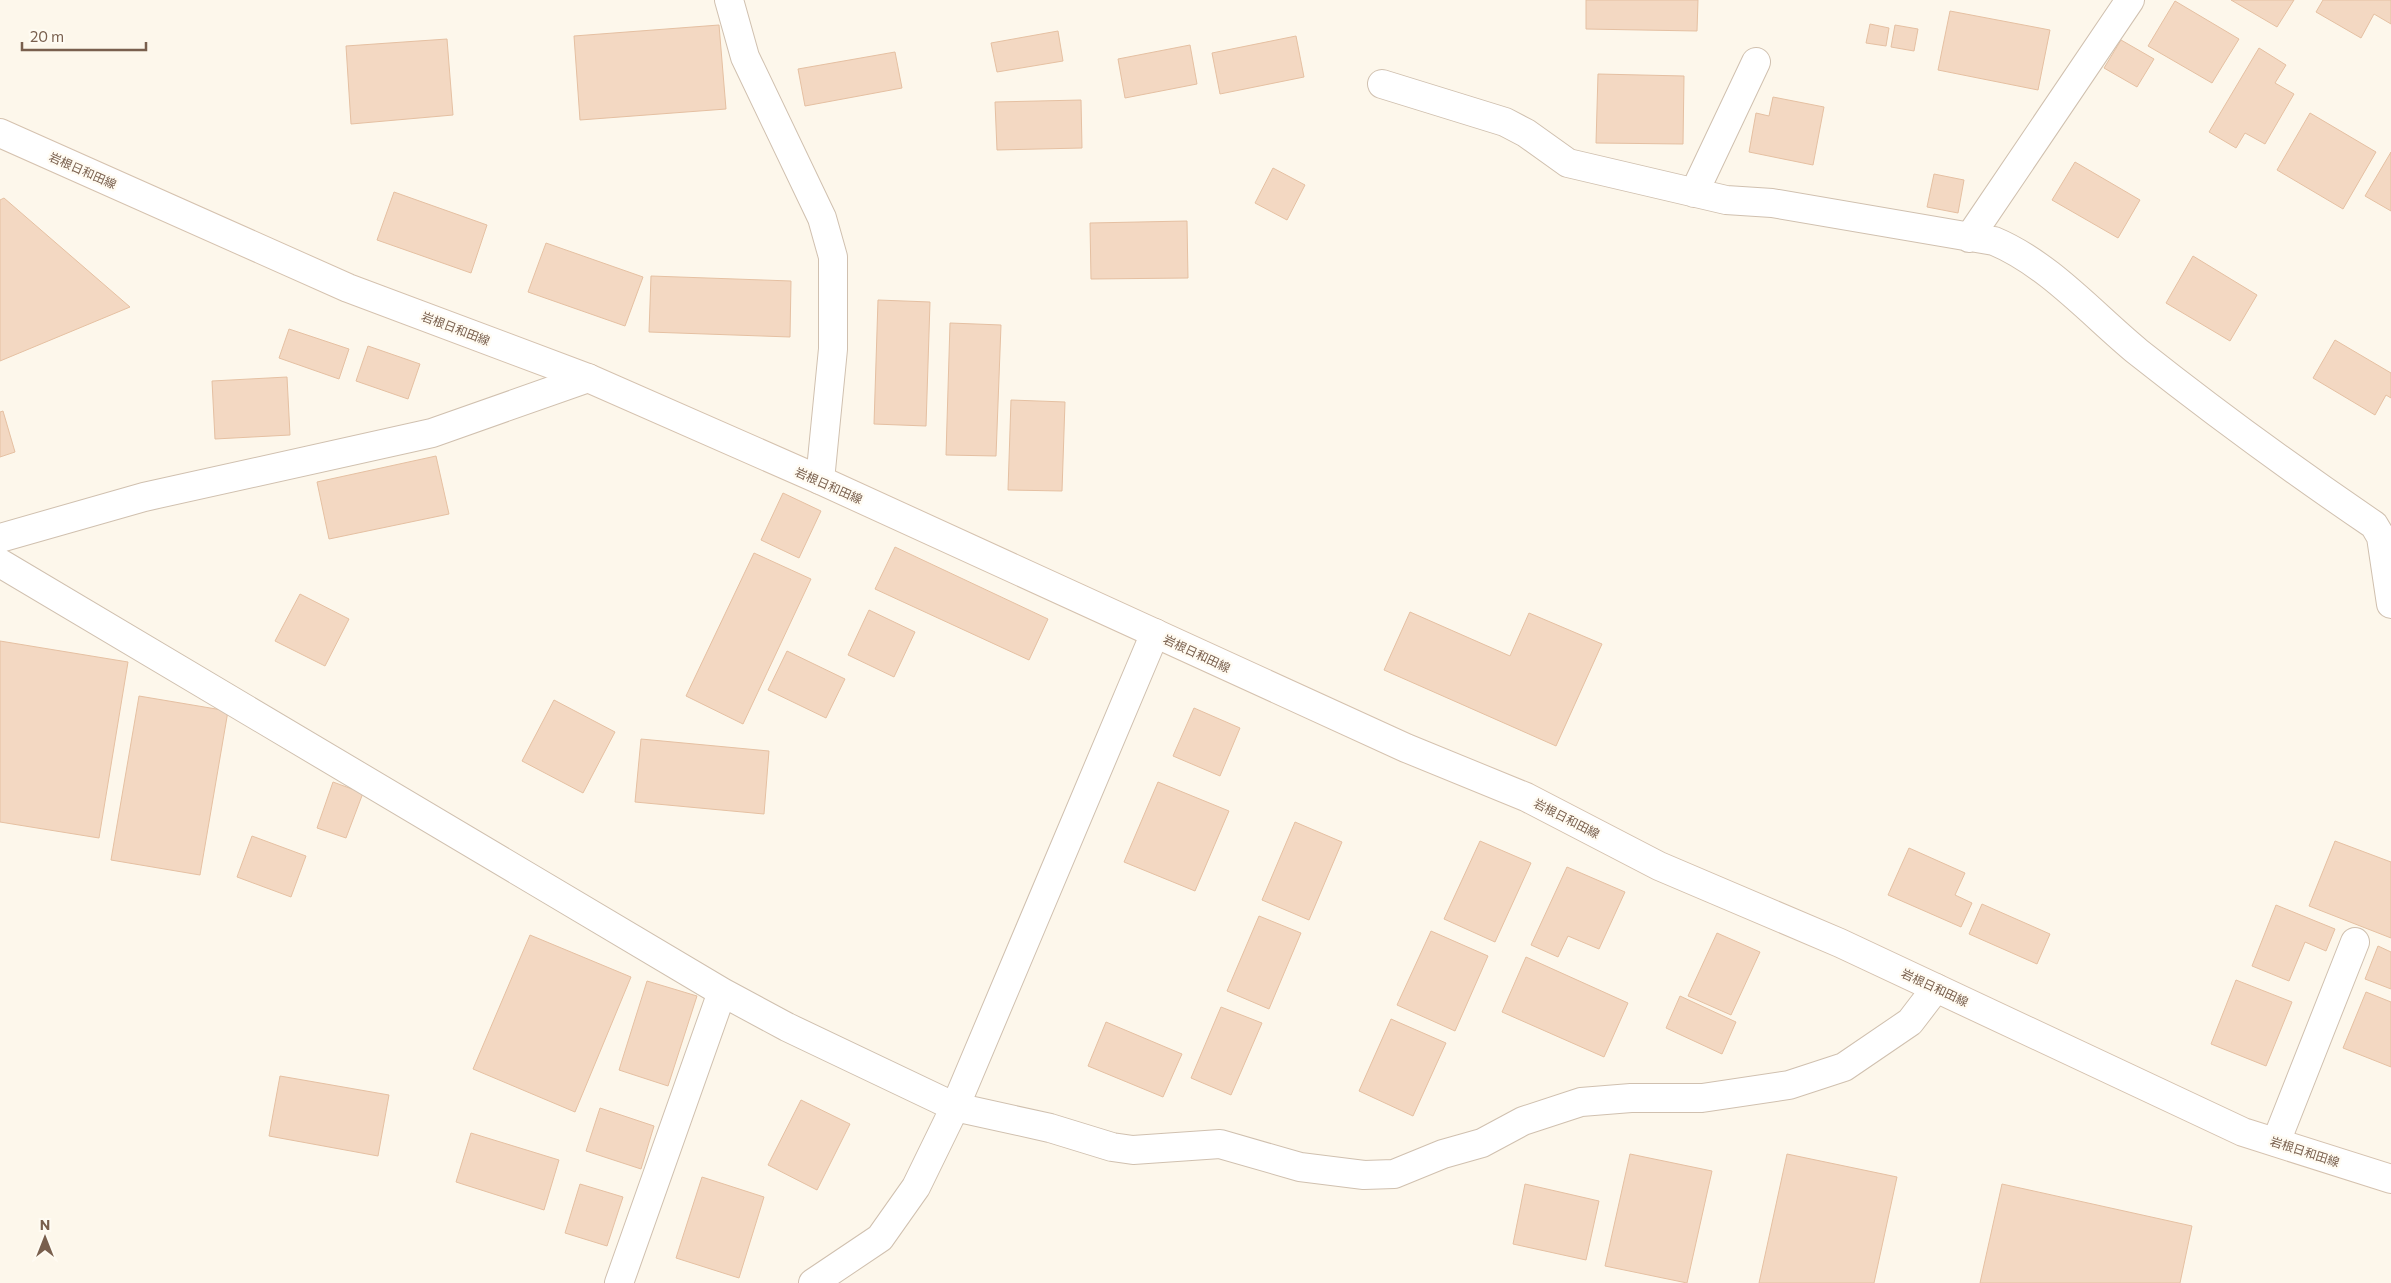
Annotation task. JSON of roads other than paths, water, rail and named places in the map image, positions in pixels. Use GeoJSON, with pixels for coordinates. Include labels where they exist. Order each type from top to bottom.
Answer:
{"type":"FeatureCollection","features":[{"type":"Feature","properties":{"kind":"street"},"geometry":{"type":"LineString","coordinates":[[729,0],[745,57],[822,218],[833,257],[833,349],[820,480]]}},
{"type":"Feature","properties":{"kind":"street"},"geometry":{"type":"LineString","coordinates":[[1969,238],[2130,0]]}},
{"type":"Feature","properties":{"kind":"street"},"geometry":{"type":"LineString","coordinates":[[1694,193],[1756,62]]}},
{"type":"Feature","properties":{"kind":"street"},"geometry":{"type":"LineString","coordinates":[[1382,84],[1505,122],[1526,133],[1568,163],[1726,200],[1772,203],[1994,241],[2027,257],[2137,350],[2246,437],[2374,526],[2381,537],[2391,604]]}},
{"type":"Feature","properties":{"kind":"street","name":"岩根日和田線"},"geometry":{"type":"LineString","coordinates":[[0,133],[348,288],[588,378],[820,480],[1406,748],[1526,798],[1659,866],[1840,943],[2243,1132],[2391,1179]]}},
{"type":"Feature","properties":{"kind":"street"},"geometry":{"type":"LineString","coordinates":[[0,538],[144,497],[432,432],[588,378]]}},
{"type":"Feature","properties":{"kind":"street"},"geometry":{"type":"LineString","coordinates":[[0,563],[722,992],[787,1027],[956,1107],[1133,1150],[1220,1144],[1300,1167],[1364,1175],[1394,1174],[1442,1154],[1482,1143],[1523,1121],[1581,1102],[1631,1098],[1702,1098],[1788,1084],[1844,1067],[1910,1022],[1936,988]]}},
{"type":"Feature","properties":{"kind":"street"},"geometry":{"type":"LineString","coordinates":[[813,1283],[880,1238],[916,1187],[956,1107],[1155,634]]}},
{"type":"Feature","properties":{"kind":"street"},"geometry":{"type":"LineString","coordinates":[[2276,1142],[2355,942]]}},
{"type":"Feature","properties":{"kind":"street"},"geometry":{"type":"LineString","coordinates":[[619,1283],[722,992]]}}]}
